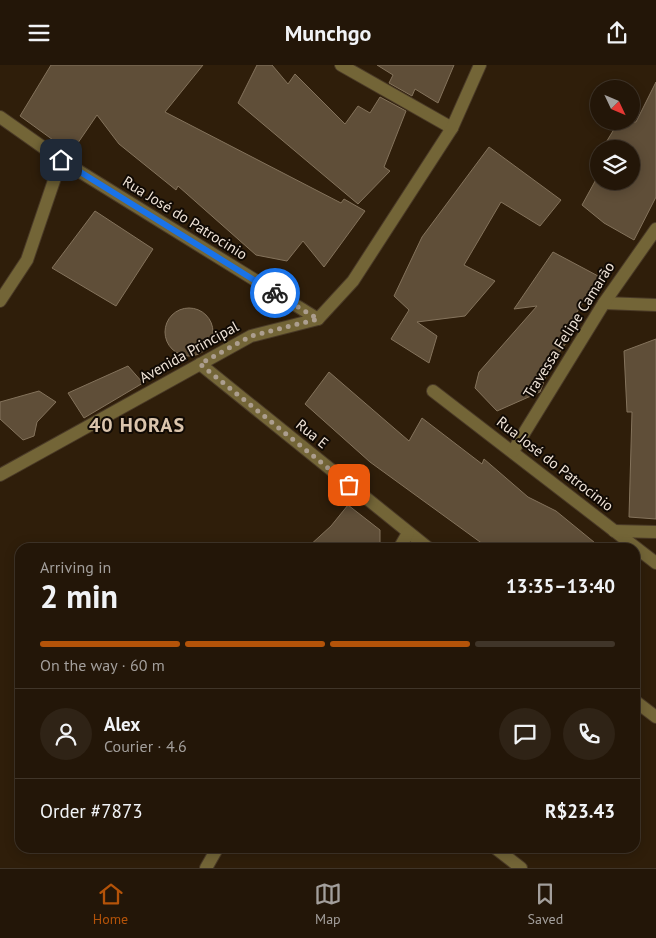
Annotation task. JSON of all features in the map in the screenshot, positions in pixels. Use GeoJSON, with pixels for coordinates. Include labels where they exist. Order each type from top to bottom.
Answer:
{"type":"FeatureCollection","features":[{"type":"Feature","properties":{"kind":"street"},"geometry":{"type":"LineString","coordinates":[[341,65],[452,128]]}},
{"type":"Feature","properties":{"kind":"street"},"geometry":{"type":"LineString","coordinates":[[318,319],[353,281],[452,128],[480,65]]}},
{"type":"Feature","properties":{"kind":"street","name":"Rua José do Patrocinio"},"geometry":{"type":"LineString","coordinates":[[0,117],[61,160],[318,319]]}},
{"type":"Feature","properties":{"kind":"street"},"geometry":{"type":"LineString","coordinates":[[0,301],[27,260],[61,160]]}},
{"type":"Feature","properties":{"kind":"street","name":"Travessa Felipe Camarão"},"geometry":{"type":"LineString","coordinates":[[513,451],[604,303],[656,229]]}},
{"type":"Feature","properties":{"kind":"street"},"geometry":{"type":"LineString","coordinates":[[604,303],[656,305]]}},
{"type":"Feature","properties":{"kind":"street","name":"Avenida Principal"},"geometry":{"type":"LineString","coordinates":[[0,475],[251,336],[318,319]]}},
{"type":"Feature","properties":{"kind":"street","name":"Rua E"},"geometry":{"type":"LineString","coordinates":[[200,364],[422,543]]}},
{"type":"Feature","properties":{"kind":"street","name":"Rua José do Patrocinio"},"geometry":{"type":"LineString","coordinates":[[433,391],[630,543]]}},
{"type":"Feature","properties":{"kind":"street"},"geometry":{"type":"LineString","coordinates":[[614,531],[656,532]]}},
{"type":"Feature","properties":{"kind":"street"},"geometry":{"type":"LineString","coordinates":[[402,543],[408,533]]}},
{"type":"Feature","properties":{"kind":"street","name":"Rua José do Patrocinio"},"geometry":{"type":"LineString","coordinates":[[640,551],[656,563]]}},
{"type":"Feature","properties":{"kind":"street"},"geometry":{"type":"LineString","coordinates":[[640,705],[656,717]]}},
{"type":"Feature","properties":{"kind":"street"},"geometry":{"type":"LineString","coordinates":[[208,867],[215,853]]}},
{"type":"Feature","properties":{"kind":"street"},"geometry":{"type":"LineString","coordinates":[[502,853],[521,868]]}},
{"type":"Feature","properties":{"kind":"building"},"geometry":{"type":"Polygon","coordinates":[[[51,65],[203,65],[165,112],[341,203],[344,199],[365,211],[324,267],[303,241],[287,261],[256,255],[178,186],[176,190],[119,144],[97,115],[71,153],[20,116],[51,65]]]}},
{"type":"Feature","properties":{"kind":"building"},"geometry":{"type":"Polygon","coordinates":[[[257,65],[272,65],[288,84],[295,74],[345,124],[358,106],[370,113],[380,97],[406,111],[384,167],[390,171],[358,204],[238,103],[257,65]]]}},
{"type":"Feature","properties":{"kind":"building"},"geometry":{"type":"Polygon","coordinates":[[[377,65],[454,65],[438,103],[415,89],[412,96],[389,83],[393,75],[377,65]]]}},
{"type":"Feature","properties":{"kind":"building"},"geometry":{"type":"Polygon","coordinates":[[[656,82],[656,197],[634,240],[604,223],[582,205],[590,190],[640,190],[640,140],[607,140],[614,130],[640,130],[640,114],[656,82]]]}},
{"type":"Feature","properties":{"kind":"building"},"geometry":{"type":"Polygon","coordinates":[[[489,147],[561,200],[540,226],[501,202],[464,265],[495,281],[465,316],[417,322],[437,336],[429,363],[391,339],[409,310],[394,296],[422,237],[489,147]]]}},
{"type":"Feature","properties":{"kind":"building"},"geometry":{"type":"Polygon","coordinates":[[[95,211],[153,249],[116,306],[52,268],[95,211]]]}},
{"type":"Feature","properties":{"kind":"building"},"geometry":{"type":"Polygon","coordinates":[[[553,252],[600,277],[569,324],[571,336],[547,370],[540,392],[497,411],[475,388],[479,372],[537,306],[514,309],[553,252]]]}},
{"type":"Feature","properties":{"kind":"building"},"geometry":{"type":"Polygon","coordinates":[[[184,308],[194,308],[203,312],[209,318],[213,332],[209,346],[203,352],[194,356],[184,356],[175,352],[169,346],[165,337],[165,327],[169,318],[175,312],[184,308]]]}},
{"type":"Feature","properties":{"kind":"building"},"geometry":{"type":"Polygon","coordinates":[[[656,339],[656,519],[629,517],[632,412],[627,412],[624,351],[656,339]]]}},
{"type":"Feature","properties":{"kind":"building"},"geometry":{"type":"Polygon","coordinates":[[[128,366],[143,383],[84,418],[68,393],[128,366]]]}},
{"type":"Feature","properties":{"kind":"building"},"geometry":{"type":"Polygon","coordinates":[[[329,372],[409,441],[422,418],[482,464],[484,459],[528,497],[556,511],[595,543],[481,543],[370,462],[305,404],[329,372]]]}},
{"type":"Feature","properties":{"kind":"building"},"geometry":{"type":"Polygon","coordinates":[[[39,391],[56,402],[37,422],[34,436],[23,440],[0,419],[0,402],[39,391]]]}},
{"type":"Feature","properties":{"kind":"building"},"geometry":{"type":"Polygon","coordinates":[[[348,505],[380,530],[380,543],[312,543],[331,526],[348,505]]]}},
{"type":"Feature","properties":{"kind":"way so far"},"geometry":{"type":"LineString","coordinates":[[275,293],[318,319],[251,336],[200,364],[349,485]]}},
{"type":"Feature","properties":{"kind":"district","name":"40 HORAS"},"geometry":{"type":"Point","coordinates":[137,425]}},
{"type":"Feature","properties":{"kind":"route"},"geometry":{"type":"LineString","coordinates":[[61,160],[275,293]]}}]}
